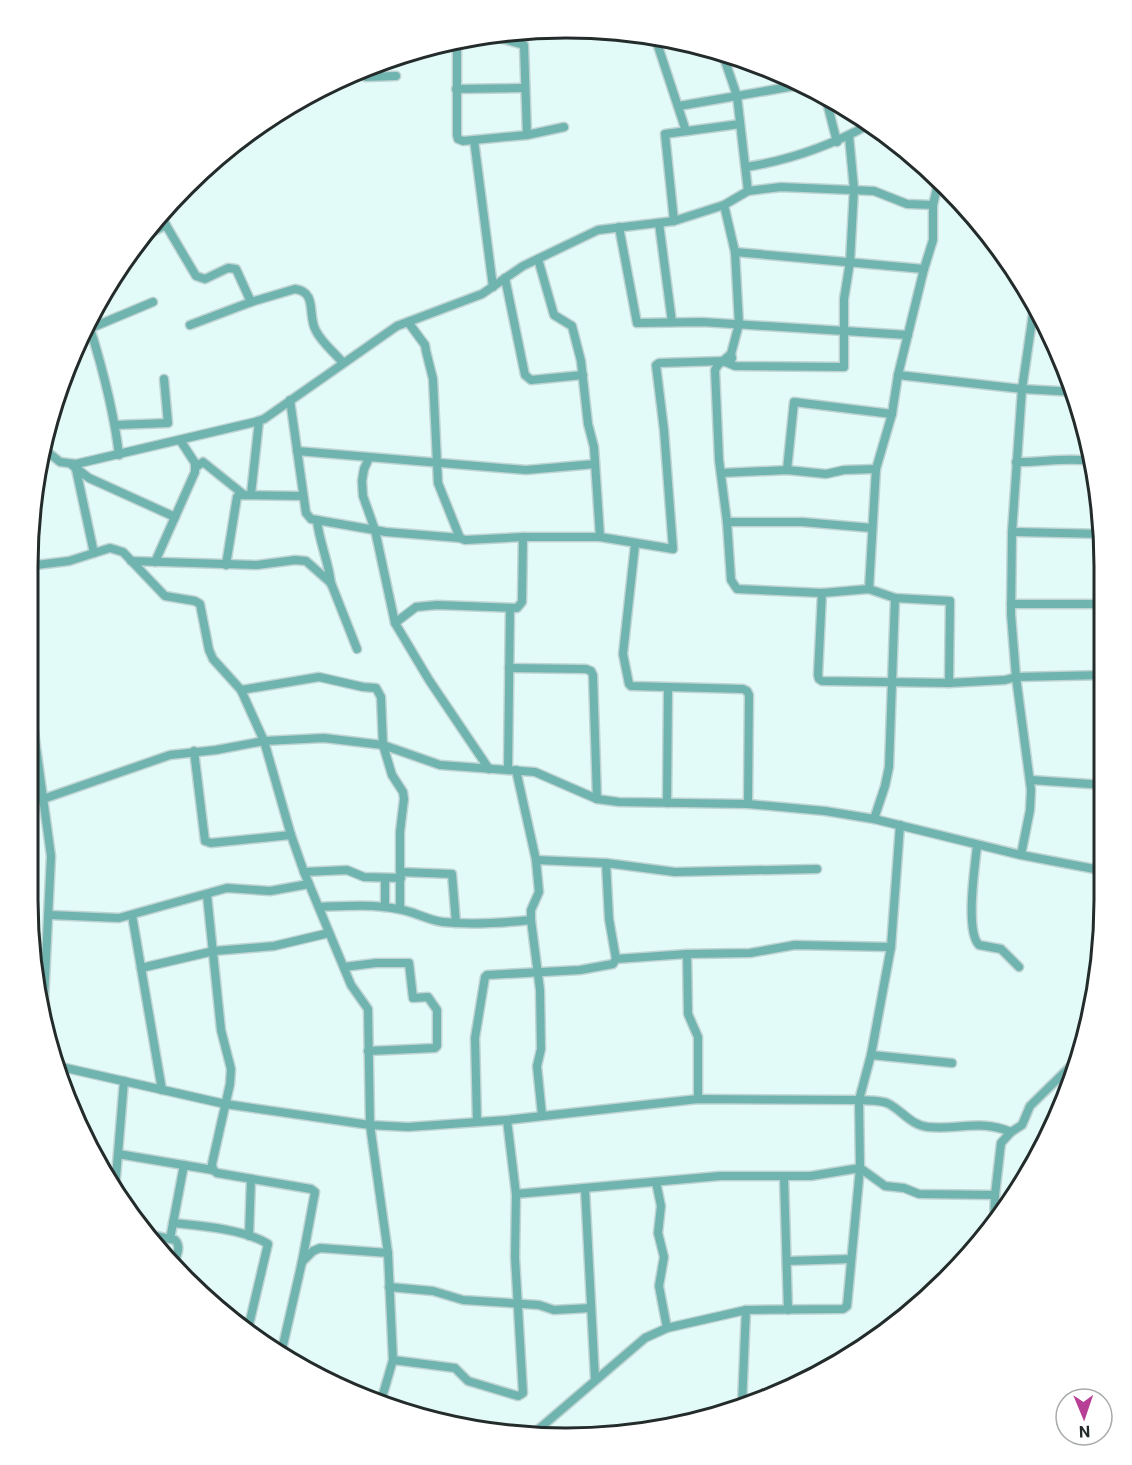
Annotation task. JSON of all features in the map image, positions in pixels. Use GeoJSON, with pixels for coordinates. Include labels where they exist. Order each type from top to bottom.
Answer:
{"type":"FeatureCollection","features":[{"type":"Feature","properties":{"kind":"street"},"geometry":{"type":"LineString","coordinates":[[510,41],[524,45],[527,135]]}},
{"type":"Feature","properties":{"kind":"street"},"geometry":{"type":"LineString","coordinates":[[658,46],[686,131]]}},
{"type":"Feature","properties":{"kind":"street"},"geometry":{"type":"LineString","coordinates":[[457,49],[457,135],[459,139],[463,141],[527,135],[564,127]]}},
{"type":"Feature","properties":{"kind":"street"},"geometry":{"type":"LineString","coordinates":[[726,63],[737,96],[748,191]]}},
{"type":"Feature","properties":{"kind":"street"},"geometry":{"type":"LineString","coordinates":[[367,77],[396,76]]}},
{"type":"Feature","properties":{"kind":"street"},"geometry":{"type":"LineString","coordinates":[[679,106],[789,87]]}},
{"type":"Feature","properties":{"kind":"street"},"geometry":{"type":"LineString","coordinates":[[456,89],[525,88]]}},
{"type":"Feature","properties":{"kind":"street"},"geometry":{"type":"LineString","coordinates":[[828,107],[837,142]]}},
{"type":"Feature","properties":{"kind":"street"},"geometry":{"type":"LineString","coordinates":[[674,221],[664,136],[740,124]]}},
{"type":"Feature","properties":{"kind":"street"},"geometry":{"type":"LineString","coordinates":[[746,167],[780,162],[837,142],[862,129]]}},
{"type":"Feature","properties":{"kind":"street"},"geometry":{"type":"LineString","coordinates":[[290,400],[306,513],[311,519],[375,530],[465,540],[600,537],[671,550],[674,547],[656,365],[659,363],[723,361],[735,366],[842,368],[845,366],[844,299],[850,262],[854,189],[849,136]]}},
{"type":"Feature","properties":{"kind":"street"},"geometry":{"type":"LineString","coordinates":[[474,140],[493,287]]}},
{"type":"Feature","properties":{"kind":"street"},"geometry":{"type":"LineString","coordinates":[[74,466],[259,421],[390,331],[470,299],[493,287],[523,266],[598,230],[674,221],[724,205],[748,191],[781,187],[854,189],[879,192],[907,204],[933,205]]}},
{"type":"Feature","properties":{"kind":"street"},"geometry":{"type":"LineString","coordinates":[[869,589],[876,469],[892,414],[898,375],[933,240],[933,205],[937,189]]}},
{"type":"Feature","properties":{"kind":"street"},"geometry":{"type":"LineString","coordinates":[[724,205],[735,252],[739,324],[731,354],[735,366]]}},
{"type":"Feature","properties":{"kind":"street"},"geometry":{"type":"LineString","coordinates":[[659,223],[672,322]]}},
{"type":"Feature","properties":{"kind":"street"},"geometry":{"type":"LineString","coordinates":[[161,228],[166,225],[196,276],[205,279],[228,268],[236,269],[251,302]]}},
{"type":"Feature","properties":{"kind":"street"},"geometry":{"type":"LineString","coordinates":[[619,227],[635,321],[640,324],[672,322],[739,324],[908,335]]}},
{"type":"Feature","properties":{"kind":"street"},"geometry":{"type":"LineString","coordinates":[[735,252],[924,269]]}},
{"type":"Feature","properties":{"kind":"street"},"geometry":{"type":"LineString","coordinates":[[538,259],[554,315],[572,326],[574,331],[583,375],[588,423],[594,447],[600,537]]}},
{"type":"Feature","properties":{"kind":"street"},"geometry":{"type":"LineString","coordinates":[[505,278],[525,375],[531,380],[583,375]]}},
{"type":"Feature","properties":{"kind":"street"},"geometry":{"type":"LineString","coordinates":[[190,325],[251,302],[296,289],[306,292],[316,332],[344,363]]}},
{"type":"Feature","properties":{"kind":"street"},"geometry":{"type":"LineString","coordinates":[[95,326],[153,302]]}},
{"type":"Feature","properties":{"kind":"street"},"geometry":{"type":"LineString","coordinates":[[1021,855],[1030,810],[1030,780],[1016,677],[1011,604],[1012,532],[1022,389],[1032,320]]}},
{"type":"Feature","properties":{"kind":"street"},"geometry":{"type":"LineString","coordinates":[[408,322],[424,345],[433,380],[438,483],[460,538]]}},
{"type":"Feature","properties":{"kind":"street"},"geometry":{"type":"LineString","coordinates":[[92,333],[116,425],[119,455]]}},
{"type":"Feature","properties":{"kind":"street"},"geometry":{"type":"LineString","coordinates":[[731,354],[716,370],[717,436],[731,580],[737,589],[822,593],[869,589],[895,598],[950,601],[949,683]]}},
{"type":"Feature","properties":{"kind":"street"},"geometry":{"type":"LineString","coordinates":[[898,375],[1064,391]]}},
{"type":"Feature","properties":{"kind":"street"},"geometry":{"type":"LineString","coordinates":[[116,425],[168,423],[164,379]]}},
{"type":"Feature","properties":{"kind":"street"},"geometry":{"type":"LineString","coordinates":[[787,471],[794,402],[892,414]]}},
{"type":"Feature","properties":{"kind":"street"},"geometry":{"type":"LineString","coordinates":[[247,494],[259,421]]}},
{"type":"Feature","properties":{"kind":"street"},"geometry":{"type":"LineString","coordinates":[[180,440],[196,467]]}},
{"type":"Feature","properties":{"kind":"street"},"geometry":{"type":"LineString","coordinates":[[297,451],[533,470],[595,464]]}},
{"type":"Feature","properties":{"kind":"street"},"geometry":{"type":"LineString","coordinates":[[50,454],[60,462],[74,466],[89,478],[175,517]]}},
{"type":"Feature","properties":{"kind":"street"},"geometry":{"type":"LineString","coordinates":[[369,458],[362,481],[363,496],[375,530],[395,623],[429,680],[489,769]]}},
{"type":"Feature","properties":{"kind":"street"},"geometry":{"type":"LineString","coordinates":[[1016,462],[1043,463],[1066,458],[1083,460]]}},
{"type":"Feature","properties":{"kind":"street"},"geometry":{"type":"LineString","coordinates":[[155,562],[196,467],[203,462],[247,494]]}},
{"type":"Feature","properties":{"kind":"street"},"geometry":{"type":"LineString","coordinates":[[74,466],[94,553]]}},
{"type":"Feature","properties":{"kind":"street"},"geometry":{"type":"LineString","coordinates":[[721,473],[787,471],[826,474],[844,470],[876,469]]}},
{"type":"Feature","properties":{"kind":"street"},"geometry":{"type":"LineString","coordinates":[[226,565],[237,497],[247,494],[303,496]]}},
{"type":"Feature","properties":{"kind":"street"},"geometry":{"type":"LineString","coordinates":[[317,520],[318,537],[332,585],[357,648]]}},
{"type":"Feature","properties":{"kind":"street"},"geometry":{"type":"LineString","coordinates":[[727,522],[802,522],[872,528]]}},
{"type":"Feature","properties":{"kind":"street"},"geometry":{"type":"LineString","coordinates":[[1012,532],[1093,534]]}},
{"type":"Feature","properties":{"kind":"street"},"geometry":{"type":"LineString","coordinates":[[395,623],[416,607],[437,605],[516,608],[522,602],[523,537]]}},
{"type":"Feature","properties":{"kind":"street"},"geometry":{"type":"LineString","coordinates":[[635,545],[623,654],[629,684],[668,689],[743,689],[747,691],[748,804]]}},
{"type":"Feature","properties":{"kind":"street"},"geometry":{"type":"LineString","coordinates":[[38,565],[61,563],[110,548],[116,549],[123,552],[165,596],[200,604],[206,642],[213,659],[241,690],[264,741],[304,872],[355,992],[368,1009],[370,1125],[388,1253],[393,1360],[383,1394]]}},
{"type":"Feature","properties":{"kind":"street"},"geometry":{"type":"LineString","coordinates":[[131,561],[226,565],[300,560],[306,561],[332,585]]}},
{"type":"Feature","properties":{"kind":"street"},"geometry":{"type":"LineString","coordinates":[[822,593],[819,679],[822,681],[949,683],[1005,680],[1016,677],[1094,675]]}},
{"type":"Feature","properties":{"kind":"street"},"geometry":{"type":"LineString","coordinates":[[874,819],[887,777],[895,598]]}},
{"type":"Feature","properties":{"kind":"street"},"geometry":{"type":"LineString","coordinates":[[1011,604],[1094,604]]}},
{"type":"Feature","properties":{"kind":"street"},"geometry":{"type":"LineString","coordinates":[[510,608],[512,770],[536,860],[539,892],[531,910],[531,920],[538,974],[541,1049],[537,1066],[542,1115]]}},
{"type":"Feature","properties":{"kind":"street"},"geometry":{"type":"LineString","coordinates":[[509,668],[591,671],[597,799]]}},
{"type":"Feature","properties":{"kind":"street"},"geometry":{"type":"LineString","coordinates":[[241,690],[319,677],[376,688],[381,697],[383,745],[392,775],[403,792],[404,799],[400,832],[400,909]]}},
{"type":"Feature","properties":{"kind":"street"},"geometry":{"type":"LineString","coordinates":[[667,803],[668,689]]}},
{"type":"Feature","properties":{"kind":"street"},"geometry":{"type":"LineString","coordinates":[[38,799],[170,755],[216,750],[264,741],[316,738],[383,745],[435,765],[535,772],[597,799],[619,802],[748,804],[825,811],[874,819],[977,846],[1094,869]]}},
{"type":"Feature","properties":{"kind":"street"},"geometry":{"type":"LineString","coordinates":[[194,751],[205,842],[291,835]]}},
{"type":"Feature","properties":{"kind":"street"},"geometry":{"type":"LineString","coordinates":[[38,762],[51,856],[50,915],[42,968]]}},
{"type":"Feature","properties":{"kind":"street"},"geometry":{"type":"LineString","coordinates":[[1030,780],[1094,784]]}},
{"type":"Feature","properties":{"kind":"street"},"geometry":{"type":"LineString","coordinates":[[541,1426],[645,1338],[667,1328],[747,1310],[843,1309],[848,1302],[860,1168],[859,1100],[871,1055],[891,947],[900,825]]}},
{"type":"Feature","properties":{"kind":"street"},"geometry":{"type":"LineString","coordinates":[[977,846],[973,893],[973,936],[979,945],[1006,951],[1019,967]]}},
{"type":"Feature","properties":{"kind":"street"},"geometry":{"type":"LineString","coordinates":[[536,860],[606,863],[675,872],[817,869]]}},
{"type":"Feature","properties":{"kind":"street"},"geometry":{"type":"LineString","coordinates":[[477,1122],[475,1038],[485,977],[490,974],[538,974],[584,970],[613,964],[616,958],[609,919],[606,863]]}},
{"type":"Feature","properties":{"kind":"street"},"geometry":{"type":"LineString","coordinates":[[304,872],[347,870],[362,876],[385,878],[400,875],[452,873],[456,923]]}},
{"type":"Feature","properties":{"kind":"street"},"geometry":{"type":"LineString","coordinates":[[385,878],[385,907]]}},
{"type":"Feature","properties":{"kind":"street"},"geometry":{"type":"LineString","coordinates":[[50,915],[119,918],[227,888],[270,891],[309,884]]}},
{"type":"Feature","properties":{"kind":"street"},"geometry":{"type":"LineString","coordinates":[[207,895],[221,1030],[231,1069],[212,1164],[213,1170]]}},
{"type":"Feature","properties":{"kind":"street"},"geometry":{"type":"LineString","coordinates":[[319,907],[363,905],[385,907],[400,909],[437,921],[456,923],[531,920]]}},
{"type":"Feature","properties":{"kind":"street"},"geometry":{"type":"LineString","coordinates":[[132,915],[162,1090]]}},
{"type":"Feature","properties":{"kind":"street"},"geometry":{"type":"LineString","coordinates":[[141,968],[214,951],[274,946],[330,933]]}},
{"type":"Feature","properties":{"kind":"street"},"geometry":{"type":"LineString","coordinates":[[616,958],[687,954],[750,954],[795,945],[891,947]]}},
{"type":"Feature","properties":{"kind":"street"},"geometry":{"type":"LineString","coordinates":[[687,954],[688,1014],[698,1037],[698,1099]]}},
{"type":"Feature","properties":{"kind":"street"},"geometry":{"type":"LineString","coordinates":[[344,967],[376,963],[409,963],[412,998],[428,997],[437,1010],[437,1046],[435,1048],[368,1051]]}},
{"type":"Feature","properties":{"kind":"street"},"geometry":{"type":"LineString","coordinates":[[871,1055],[952,1063]]}},
{"type":"Feature","properties":{"kind":"street"},"geometry":{"type":"LineString","coordinates":[[66,1068],[225,1104],[370,1125],[408,1127],[507,1120],[698,1099],[859,1100],[885,1102],[915,1124],[926,1126],[980,1124],[996,1126],[1011,1132]]}},
{"type":"Feature","properties":{"kind":"street"},"geometry":{"type":"LineString","coordinates":[[995,1208],[999,1147],[1011,1132],[1023,1125],[1030,1106],[1065,1072]]}},
{"type":"Feature","properties":{"kind":"street"},"geometry":{"type":"LineString","coordinates":[[116,1176],[124,1081]]}},
{"type":"Feature","properties":{"kind":"street"},"geometry":{"type":"LineString","coordinates":[[393,1360],[455,1368],[468,1381],[476,1385],[521,1396],[523,1393],[515,1257],[516,1194],[507,1120]]}},
{"type":"Feature","properties":{"kind":"street"},"geometry":{"type":"LineString","coordinates":[[118,1154],[213,1170],[217,1173],[311,1189],[315,1192],[283,1345]]}},
{"type":"Feature","properties":{"kind":"street"},"geometry":{"type":"LineString","coordinates":[[170,1239],[184,1165]]}},
{"type":"Feature","properties":{"kind":"street"},"geometry":{"type":"LineString","coordinates":[[516,1194],[585,1190],[720,1176],[811,1176],[860,1168],[885,1186],[904,1188],[919,1194],[995,1195]]}},
{"type":"Feature","properties":{"kind":"street"},"geometry":{"type":"LineString","coordinates":[[784,1177],[788,1310]]}},
{"type":"Feature","properties":{"kind":"street"},"geometry":{"type":"LineString","coordinates":[[249,1236],[251,1179]]}},
{"type":"Feature","properties":{"kind":"street"},"geometry":{"type":"LineString","coordinates":[[656,1182],[661,1206],[658,1233],[664,1257],[659,1286],[667,1328]]}},
{"type":"Feature","properties":{"kind":"street"},"geometry":{"type":"LineString","coordinates":[[585,1190],[595,1379]]}},
{"type":"Feature","properties":{"kind":"street"},"geometry":{"type":"LineString","coordinates":[[173,1223],[214,1228],[266,1242],[269,1247],[250,1322]]}},
{"type":"Feature","properties":{"kind":"street"},"geometry":{"type":"LineString","coordinates":[[161,1237],[175,1240],[179,1248],[176,1255]]}},
{"type":"Feature","properties":{"kind":"street"},"geometry":{"type":"LineString","coordinates":[[302,1262],[313,1251],[320,1248],[388,1253]]}},
{"type":"Feature","properties":{"kind":"street"},"geometry":{"type":"LineString","coordinates":[[787,1261],[851,1259]]}},
{"type":"Feature","properties":{"kind":"street"},"geometry":{"type":"LineString","coordinates":[[388,1287],[433,1292],[463,1300],[539,1305],[554,1310],[591,1308]]}},
{"type":"Feature","properties":{"kind":"street"},"geometry":{"type":"LineString","coordinates":[[742,1397],[747,1310]]}}]}
